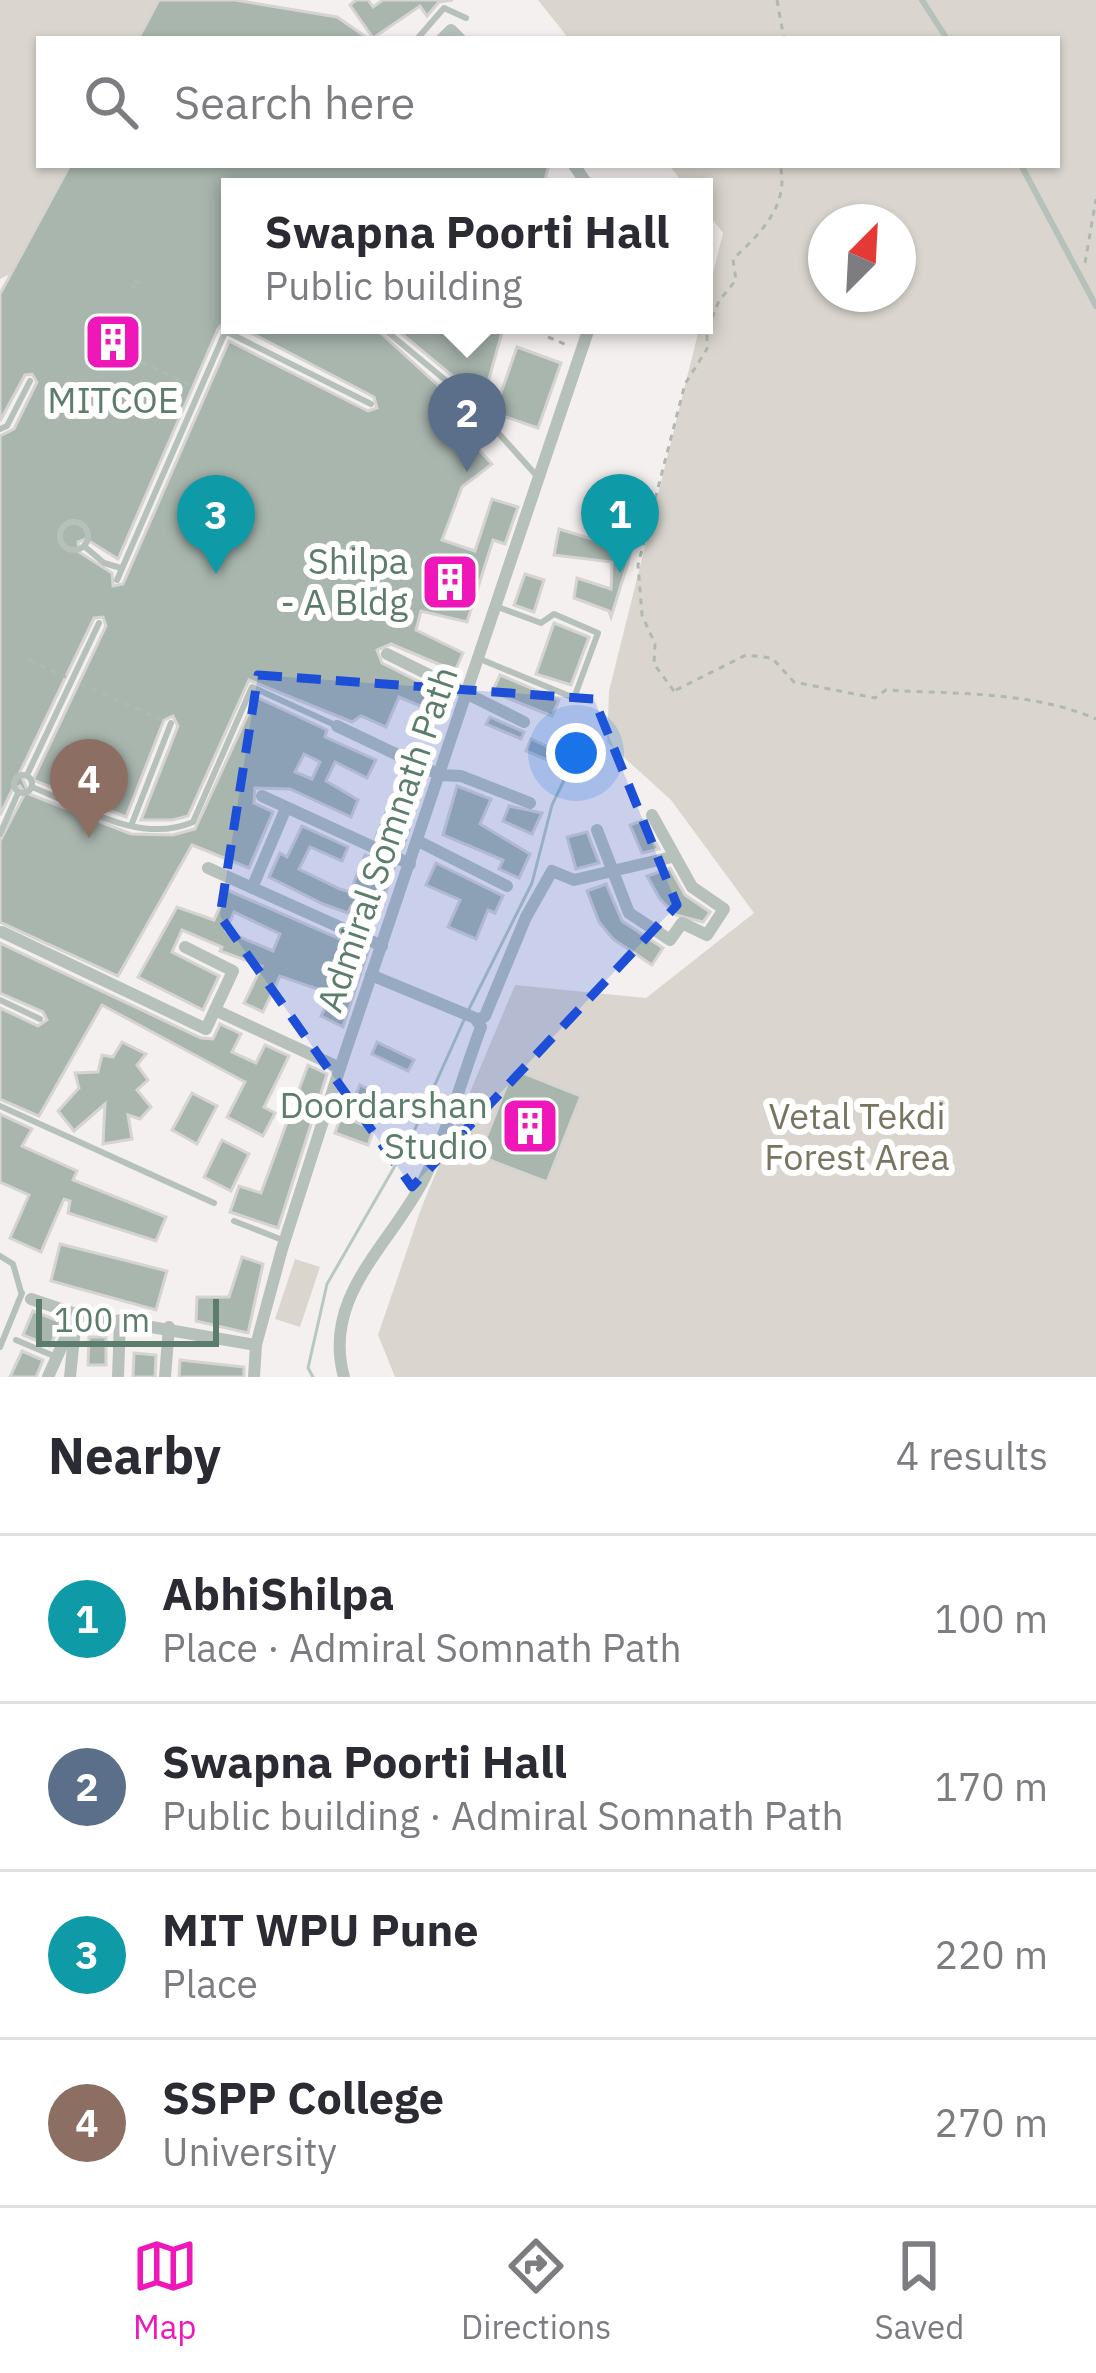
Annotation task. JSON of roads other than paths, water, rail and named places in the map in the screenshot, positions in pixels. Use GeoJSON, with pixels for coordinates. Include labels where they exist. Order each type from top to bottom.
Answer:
{"type":"FeatureCollection","features":[{"type":"Feature","properties":{"kind":"street","name":"Admiral Somnath Path"},"geometry":{"type":"LineString","coordinates":[[254,1377],[256,1346],[285,1241],[340,1068],[587,334]]}},
{"type":"Feature","properties":{"kind":"street"},"geometry":{"type":"LineString","coordinates":[[387,654],[524,722]]}},
{"type":"Feature","properties":{"kind":"street"},"geometry":{"type":"LineString","coordinates":[[337,726],[440,775],[461,776],[530,802]]}},
{"type":"Feature","properties":{"kind":"street"},"geometry":{"type":"LineString","coordinates":[[262,796],[410,864]]}},
{"type":"Feature","properties":{"kind":"street"},"geometry":{"type":"LineString","coordinates":[[252,888],[286,808]]}},
{"type":"Feature","properties":{"kind":"street"},"geometry":{"type":"LineString","coordinates":[[597,830],[629,913],[670,940],[682,923],[707,935],[724,909],[692,887],[652,815]]}},
{"type":"Feature","properties":{"kind":"street"},"geometry":{"type":"LineString","coordinates":[[418,841],[507,886]]}},
{"type":"Feature","properties":{"kind":"street"},"geometry":{"type":"LineString","coordinates":[[477,1019],[485,1016],[510,951],[552,871],[574,880],[672,857]]}},
{"type":"Feature","properties":{"kind":"street"},"geometry":{"type":"LineString","coordinates":[[208,868],[382,946]]}},
{"type":"Feature","properties":{"kind":"street"},"geometry":{"type":"LineString","coordinates":[[2,932],[206,1029],[233,971],[185,947]]}},
{"type":"Feature","properties":{"kind":"street"},"geometry":{"type":"LineString","coordinates":[[344,1377],[337,1350],[360,1272],[413,1201],[456,1111],[481,1027],[477,1019],[371,975]]}},
{"type":"Feature","properties":{"kind":"street"},"geometry":{"type":"LineString","coordinates":[[215,1010],[340,1068]]}},
{"type":"Feature","properties":{"kind":"street"},"geometry":{"type":"LineString","coordinates":[[26,1296],[76,1314],[256,1346]]}},
{"type":"Feature","properties":{"kind":"street"},"geometry":{"type":"LineString","coordinates":[[48,1377],[76,1314]]}},
{"type":"Feature","properties":{"kind":"street"},"geometry":{"type":"LineString","coordinates":[[70,1377],[76,1314]]}},
{"type":"Feature","properties":{"kind":"street"},"geometry":{"type":"LineString","coordinates":[[118,1377],[120,1320]]}},
{"type":"Feature","properties":{"kind":"street"},"geometry":{"type":"LineString","coordinates":[[165,1377],[169,1327]]}},
{"type":"Feature","properties":{"kind":"lane"},"geometry":{"type":"LineString","coordinates":[[922,0],[944,36]]}},
{"type":"Feature","properties":{"kind":"lane"},"geometry":{"type":"LineString","coordinates":[[420,36],[444,8],[466,18]]}},
{"type":"Feature","properties":{"kind":"lane"},"geometry":{"type":"LineString","coordinates":[[1023,168],[1096,306]]}},
{"type":"Feature","properties":{"kind":"lane"},"geometry":{"type":"LineString","coordinates":[[117,580],[224,334]]}},
{"type":"Feature","properties":{"kind":"lane"},"geometry":{"type":"LineString","coordinates":[[231,334],[371,404]]}},
{"type":"Feature","properties":{"kind":"lane"},"geometry":{"type":"LineString","coordinates":[[390,334],[467,398],[541,481]]}},
{"type":"Feature","properties":{"kind":"lane"},"geometry":{"type":"LineString","coordinates":[[0,429],[7,426],[30,381]]}},
{"type":"Feature","properties":{"kind":"lane"},"geometry":{"type":"LineString","coordinates":[[80,523],[87,529],[83,546],[75,550],[63,544],[61,531],[66,524],[80,523]]}},
{"type":"Feature","properties":{"kind":"lane"},"geometry":{"type":"LineString","coordinates":[[83,546],[104,563],[123,568]]}},
{"type":"Feature","properties":{"kind":"lane"},"geometry":{"type":"LineString","coordinates":[[481,658],[574,698],[598,633],[554,614],[541,623],[498,607]]}},
{"type":"Feature","properties":{"kind":"lane"},"geometry":{"type":"LineString","coordinates":[[14,781],[27,775],[99,623]]}},
{"type":"Feature","properties":{"kind":"lane"},"geometry":{"type":"LineString","coordinates":[[0,831],[19,792],[32,787],[131,826],[170,832],[193,822],[252,687],[337,726]]}},
{"type":"Feature","properties":{"kind":"lane"},"geometry":{"type":"LineString","coordinates":[[131,826],[171,724]]}},
{"type":"Feature","properties":{"kind":"lane"},"geometry":{"type":"LineString","coordinates":[[0,774],[14,781],[19,792]]}},
{"type":"Feature","properties":{"kind":"lane"},"geometry":{"type":"LineString","coordinates":[[27,775],[32,787]]}},
{"type":"Feature","properties":{"kind":"lane"},"geometry":{"type":"LineString","coordinates":[[0,1000],[40,1019]]}},
{"type":"Feature","properties":{"kind":"lane"},"geometry":{"type":"LineString","coordinates":[[0,1106],[214,1203]]}},
{"type":"Feature","properties":{"kind":"lane"},"geometry":{"type":"LineString","coordinates":[[234,1221],[285,1241]]}},
{"type":"Feature","properties":{"kind":"lane"},"geometry":{"type":"LineString","coordinates":[[0,1256],[13,1264],[26,1296],[0,1347]]}},
{"type":"Feature","properties":{"kind":"lane"},"geometry":{"type":"LineString","coordinates":[[16,1340],[57,1358]]}},
{"type":"Feature","properties":{"kind":"waterway"},"geometry":{"type":"LineString","coordinates":[[468,1011],[532,883],[552,805],[587,733]]}},
{"type":"Feature","properties":{"kind":"waterway"},"geometry":{"type":"LineString","coordinates":[[313,1377],[308,1368],[327,1284],[411,1138],[464,1020]]}},
{"type":"Feature","properties":{"kind":"place","name":"MITCOE"},"geometry":{"type":"Point","coordinates":[113,342]}},
{"type":"Feature","properties":{"kind":"place","name":"Swapna Poorti Hall"},"geometry":{"type":"Point","coordinates":[467,472]}},
{"type":"Feature","properties":{"kind":"place","name":"AbhiShilpa"},"geometry":{"type":"Point","coordinates":[620,573]}},
{"type":"Feature","properties":{"kind":"place","name":"MIT WPU Pune"},"geometry":{"type":"Point","coordinates":[216,574]}},
{"type":"Feature","properties":{"kind":"place","name":"Shilpa - A Bldg"},"geometry":{"type":"Point","coordinates":[450,582]}},
{"type":"Feature","properties":{"kind":"place","name":"SSPP College"},"geometry":{"type":"Point","coordinates":[89,838]}},
{"type":"Feature","properties":{"kind":"place","name":"Doordarshan Studio"},"geometry":{"type":"Point","coordinates":[530,1126]}},
{"type":"Feature","properties":{"kind":"park label","name":"Vetal Tekdi Forest Area"},"geometry":{"type":"Point","coordinates":[857,1136]}}]}
